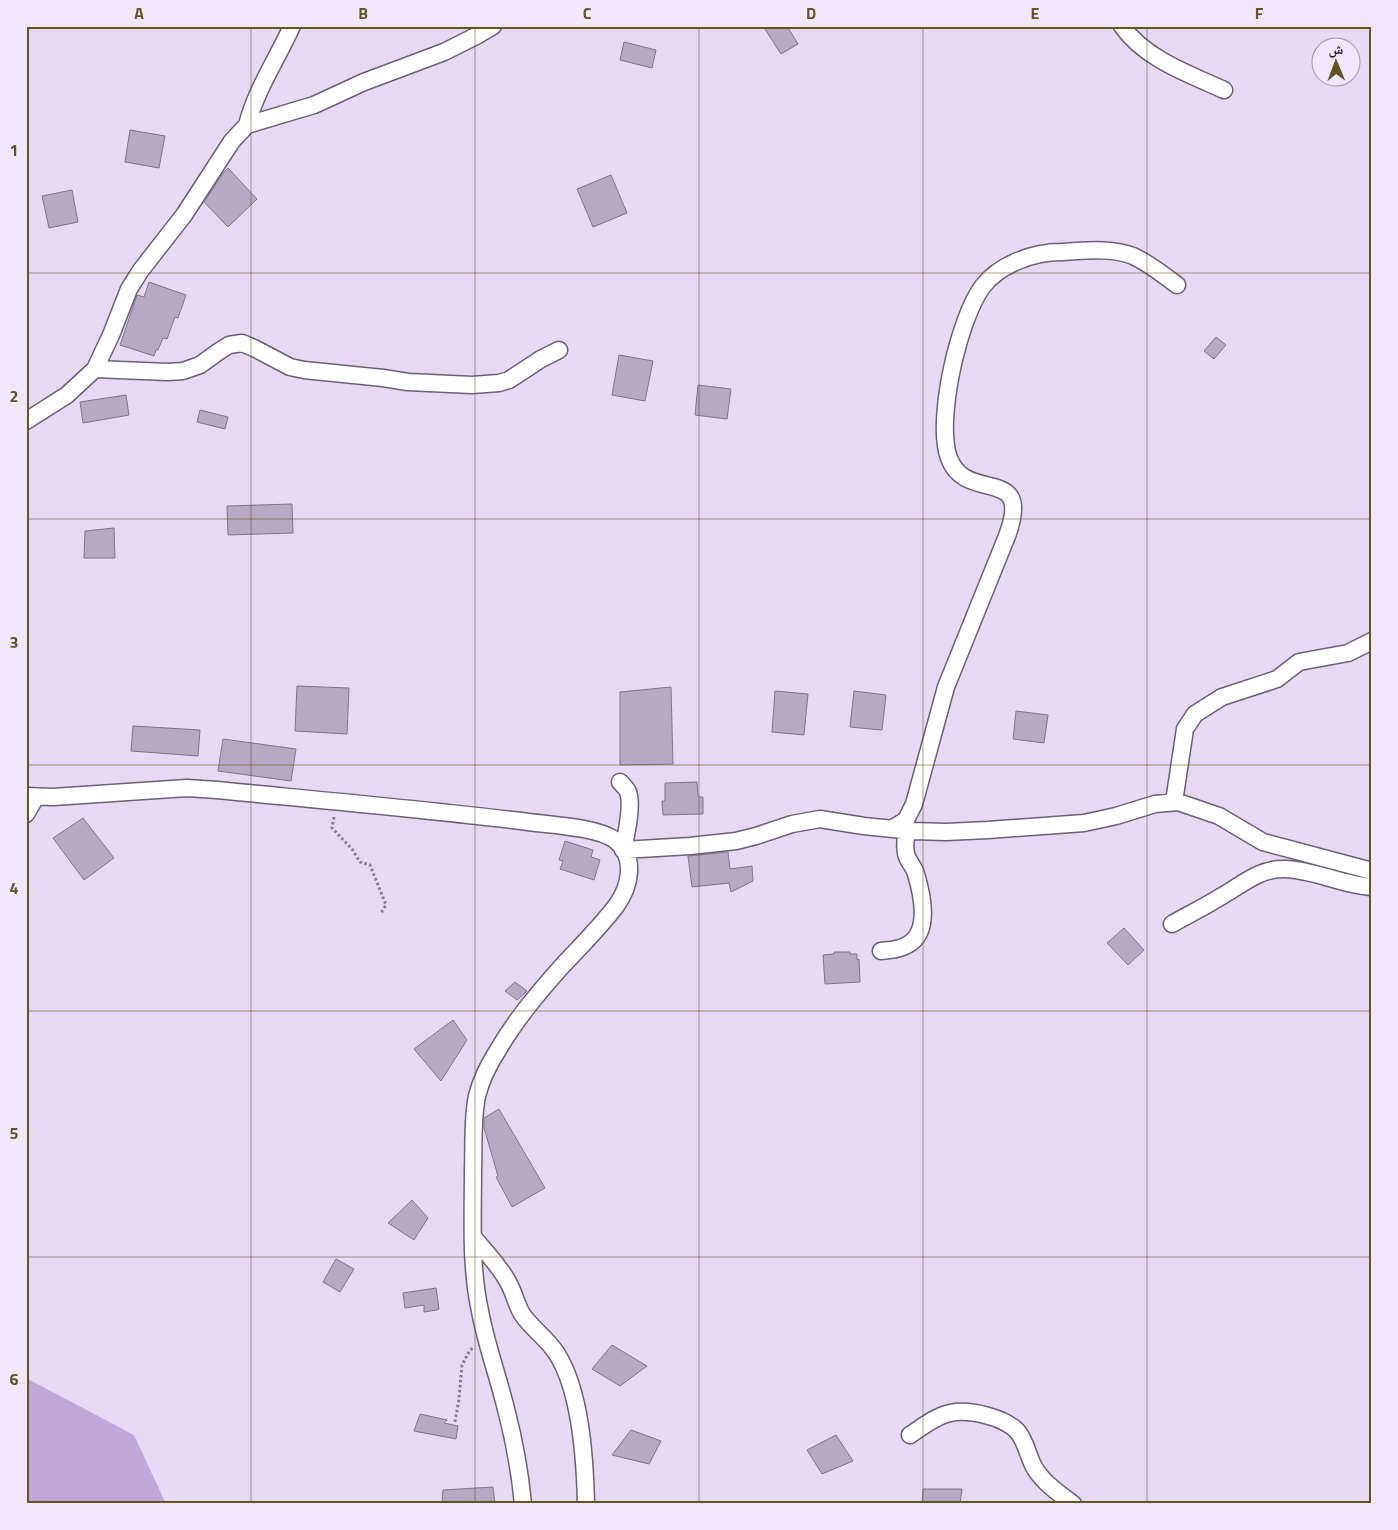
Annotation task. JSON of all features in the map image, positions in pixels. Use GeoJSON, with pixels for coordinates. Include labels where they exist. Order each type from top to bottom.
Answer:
{"type":"FeatureCollection","features":[{"type":"Feature","properties":{"kind":"street"},"geometry":{"type":"LineString","coordinates":[[26,421],[67,395],[95,369],[129,289],[141,270],[176,227],[232,141],[247,125],[254,101],[292,26]]}},
{"type":"Feature","properties":{"kind":"street"},"geometry":{"type":"LineString","coordinates":[[247,125],[314,105],[364,82],[444,52],[493,26]]}},
{"type":"Feature","properties":{"kind":"street"},"geometry":{"type":"LineString","coordinates":[[1122,26],[1140,45],[1163,60],[1224,90]]}},
{"type":"Feature","properties":{"kind":"street"},"geometry":{"type":"LineString","coordinates":[[881,951],[909,945],[917,937],[923,918],[923,901],[916,874],[906,853],[900,829],[914,804],[946,687],[1007,536],[1013,516],[1013,502],[1008,493],[996,487],[980,484],[964,476],[954,468],[947,452],[946,405],[957,352],[970,308],[983,286],[998,272],[1016,262],[1050,252],[1105,251],[1132,256],[1177,285]]}},
{"type":"Feature","properties":{"kind":"street"},"geometry":{"type":"LineString","coordinates":[[95,369],[183,371],[200,365],[229,345],[242,343],[290,367],[304,370],[408,382],[472,385],[499,383],[508,380],[559,350]]}},
{"type":"Feature","properties":{"kind":"street"},"geometry":{"type":"LineString","coordinates":[[1174,802],[1184,729],[1195,714],[1222,697],[1277,678],[1299,662],[1348,653],[1372,640]]}},
{"type":"Feature","properties":{"kind":"street"},"geometry":{"type":"LineString","coordinates":[[620,782],[628,792],[629,811],[628,829],[623,850]]}},
{"type":"Feature","properties":{"kind":"street"},"geometry":{"type":"LineString","coordinates":[[26,814],[31,796],[53,797],[187,788],[447,813],[584,830],[601,834],[617,841],[629,865],[628,886],[616,906],[510,1028],[484,1076],[474,1120],[473,1236],[479,1309],[507,1410],[523,1504]]}},
{"type":"Feature","properties":{"kind":"street"},"geometry":{"type":"LineString","coordinates":[[623,850],[736,841],[792,824],[820,819],[900,829],[946,832],[979,831],[1084,823],[1116,816],[1155,804],[1174,802],[1219,816],[1263,842],[1372,871]]}},
{"type":"Feature","properties":{"kind":"street"},"geometry":{"type":"LineString","coordinates":[[1172,924],[1222,896],[1248,878],[1276,870],[1286,869],[1318,874],[1360,886],[1372,887]]}},
{"type":"Feature","properties":{"kind":"street"},"geometry":{"type":"LineString","coordinates":[[473,1236],[505,1277],[521,1312],[530,1325],[550,1344],[564,1367],[578,1416],[585,1474],[586,1504]]}},
{"type":"Feature","properties":{"kind":"street"},"geometry":{"type":"LineString","coordinates":[[910,1435],[941,1416],[951,1413],[963,1412],[995,1417],[1009,1424],[1017,1431],[1039,1475],[1047,1484],[1073,1504]]}},
{"type":"Feature","properties":{"kind":"path"},"geometry":{"type":"LineString","coordinates":[[336,802],[332,828],[360,862],[370,865],[386,905],[381,913]]}},
{"type":"Feature","properties":{"kind":"path"},"geometry":{"type":"LineString","coordinates":[[455,1422],[462,1366],[470,1350],[487,1341]]}},
{"type":"Feature","properties":{"kind":"shaded area"},"geometry":{"type":"Polygon","coordinates":[[[26,1378],[134,1435],[166,1504],[26,1504],[26,1378]]]}},
{"type":"Feature","properties":{"kind":"building"},"geometry":{"type":"Polygon","coordinates":[[[763,26],[787,26],[798,44],[781,54],[763,26]]]}},
{"type":"Feature","properties":{"kind":"building"},"geometry":{"type":"Polygon","coordinates":[[[624,42],[656,50],[652,68],[620,60],[624,42]]]}},
{"type":"Feature","properties":{"kind":"building"},"geometry":{"type":"Polygon","coordinates":[[[130,130],[165,136],[159,168],[125,162],[130,130]]]}},
{"type":"Feature","properties":{"kind":"building"},"geometry":{"type":"Polygon","coordinates":[[[228,168],[257,199],[228,227],[204,202],[228,168]]]}},
{"type":"Feature","properties":{"kind":"building"},"geometry":{"type":"Polygon","coordinates":[[[611,175],[627,213],[593,227],[577,189],[611,175]]]}},
{"type":"Feature","properties":{"kind":"building"},"geometry":{"type":"Polygon","coordinates":[[[72,190],[78,222],[49,228],[42,196],[72,190]]]}},
{"type":"Feature","properties":{"kind":"building"},"geometry":{"type":"Polygon","coordinates":[[[149,282],[186,295],[178,318],[175,317],[167,339],[163,338],[154,356],[120,345],[137,295],[144,297],[149,282]]]}},
{"type":"Feature","properties":{"kind":"building"},"geometry":{"type":"Polygon","coordinates":[[[1216,337],[1226,345],[1214,359],[1204,351],[1216,337]]]}},
{"type":"Feature","properties":{"kind":"building"},"geometry":{"type":"Polygon","coordinates":[[[619,355],[653,361],[645,401],[612,395],[619,355]]]}},
{"type":"Feature","properties":{"kind":"building"},"geometry":{"type":"Polygon","coordinates":[[[698,385],[731,389],[727,419],[695,415],[698,385]]]}},
{"type":"Feature","properties":{"kind":"building"},"geometry":{"type":"Polygon","coordinates":[[[126,395],[129,415],[83,423],[80,402],[126,395]]]}},
{"type":"Feature","properties":{"kind":"building"},"geometry":{"type":"Polygon","coordinates":[[[200,410],[228,417],[225,429],[197,422],[200,410]]]}},
{"type":"Feature","properties":{"kind":"building"},"geometry":{"type":"Polygon","coordinates":[[[292,504],[293,533],[228,535],[227,506],[292,504]]]}},
{"type":"Feature","properties":{"kind":"building"},"geometry":{"type":"Polygon","coordinates":[[[114,528],[115,558],[84,558],[85,531],[114,528]]]}},
{"type":"Feature","properties":{"kind":"building"},"geometry":{"type":"Polygon","coordinates":[[[297,686],[349,688],[347,734],[295,731],[297,686]]]}},
{"type":"Feature","properties":{"kind":"building"},"geometry":{"type":"Polygon","coordinates":[[[671,687],[673,764],[620,765],[620,692],[671,687]]]}},
{"type":"Feature","properties":{"kind":"building"},"geometry":{"type":"Polygon","coordinates":[[[775,691],[808,694],[804,735],[772,732],[775,691]]]}},
{"type":"Feature","properties":{"kind":"building"},"geometry":{"type":"Polygon","coordinates":[[[854,691],[886,695],[882,730],[850,727],[854,691]]]}},
{"type":"Feature","properties":{"kind":"building"},"geometry":{"type":"Polygon","coordinates":[[[1016,711],[1048,715],[1044,743],[1013,739],[1016,711]]]}},
{"type":"Feature","properties":{"kind":"building"},"geometry":{"type":"Polygon","coordinates":[[[133,726],[200,730],[198,756],[131,751],[133,726]]]}},
{"type":"Feature","properties":{"kind":"building"},"geometry":{"type":"Polygon","coordinates":[[[223,739],[296,749],[291,781],[218,771],[223,739]]]}},
{"type":"Feature","properties":{"kind":"building"},"geometry":{"type":"Polygon","coordinates":[[[697,782],[698,797],[703,797],[703,814],[663,815],[662,801],[665,801],[665,783],[697,782]]]}},
{"type":"Feature","properties":{"kind":"building"},"geometry":{"type":"Polygon","coordinates":[[[83,818],[114,858],[84,880],[53,838],[83,818]]]}},
{"type":"Feature","properties":{"kind":"building"},"geometry":{"type":"Polygon","coordinates":[[[565,841],[593,850],[591,857],[600,860],[594,880],[560,869],[563,861],[559,860],[565,841]]]}},
{"type":"Feature","properties":{"kind":"building"},"geometry":{"type":"Polygon","coordinates":[[[728,852],[730,869],[752,866],[753,881],[731,892],[729,883],[692,887],[688,856],[728,852]]]}},
{"type":"Feature","properties":{"kind":"building"},"geometry":{"type":"Polygon","coordinates":[[[1124,928],[1144,950],[1128,965],[1107,943],[1124,928]]]}},
{"type":"Feature","properties":{"kind":"building"},"geometry":{"type":"Polygon","coordinates":[[[834,952],[857,954],[860,982],[825,984],[823,955],[834,954],[834,952]]]}},
{"type":"Feature","properties":{"kind":"building"},"geometry":{"type":"Polygon","coordinates":[[[515,982],[527,991],[517,1000],[505,991],[515,982]]]}},
{"type":"Feature","properties":{"kind":"building"},"geometry":{"type":"Polygon","coordinates":[[[453,1020],[467,1040],[441,1081],[414,1049],[453,1020]]]}},
{"type":"Feature","properties":{"kind":"building"},"geometry":{"type":"Polygon","coordinates":[[[499,1109],[545,1188],[512,1207],[496,1177],[498,1176],[484,1128],[484,1118],[499,1109]]]}},
{"type":"Feature","properties":{"kind":"building"},"geometry":{"type":"Polygon","coordinates":[[[412,1200],[428,1218],[414,1240],[388,1223],[412,1200]]]}},
{"type":"Feature","properties":{"kind":"building"},"geometry":{"type":"Polygon","coordinates":[[[336,1259],[354,1269],[340,1292],[323,1282],[336,1259]]]}},
{"type":"Feature","properties":{"kind":"building"},"geometry":{"type":"Polygon","coordinates":[[[436,1288],[439,1309],[424,1312],[424,1305],[405,1308],[403,1293],[436,1288]]]}},
{"type":"Feature","properties":{"kind":"building"},"geometry":{"type":"Polygon","coordinates":[[[612,1345],[647,1366],[620,1386],[592,1369],[612,1345]]]}},
{"type":"Feature","properties":{"kind":"building"},"geometry":{"type":"Polygon","coordinates":[[[420,1414],[447,1420],[444,1423],[458,1426],[456,1439],[414,1431],[420,1414]]]}},
{"type":"Feature","properties":{"kind":"building"},"geometry":{"type":"Polygon","coordinates":[[[631,1430],[661,1441],[649,1464],[612,1455],[631,1430]]]}},
{"type":"Feature","properties":{"kind":"building"},"geometry":{"type":"Polygon","coordinates":[[[836,1435],[853,1461],[822,1474],[807,1450],[836,1435]]]}},
{"type":"Feature","properties":{"kind":"building"},"geometry":{"type":"Polygon","coordinates":[[[493,1487],[495,1504],[442,1504],[443,1490],[493,1487]]]}},
{"type":"Feature","properties":{"kind":"building"},"geometry":{"type":"Polygon","coordinates":[[[923,1489],[962,1489],[960,1504],[922,1504],[923,1489]]]}}]}
